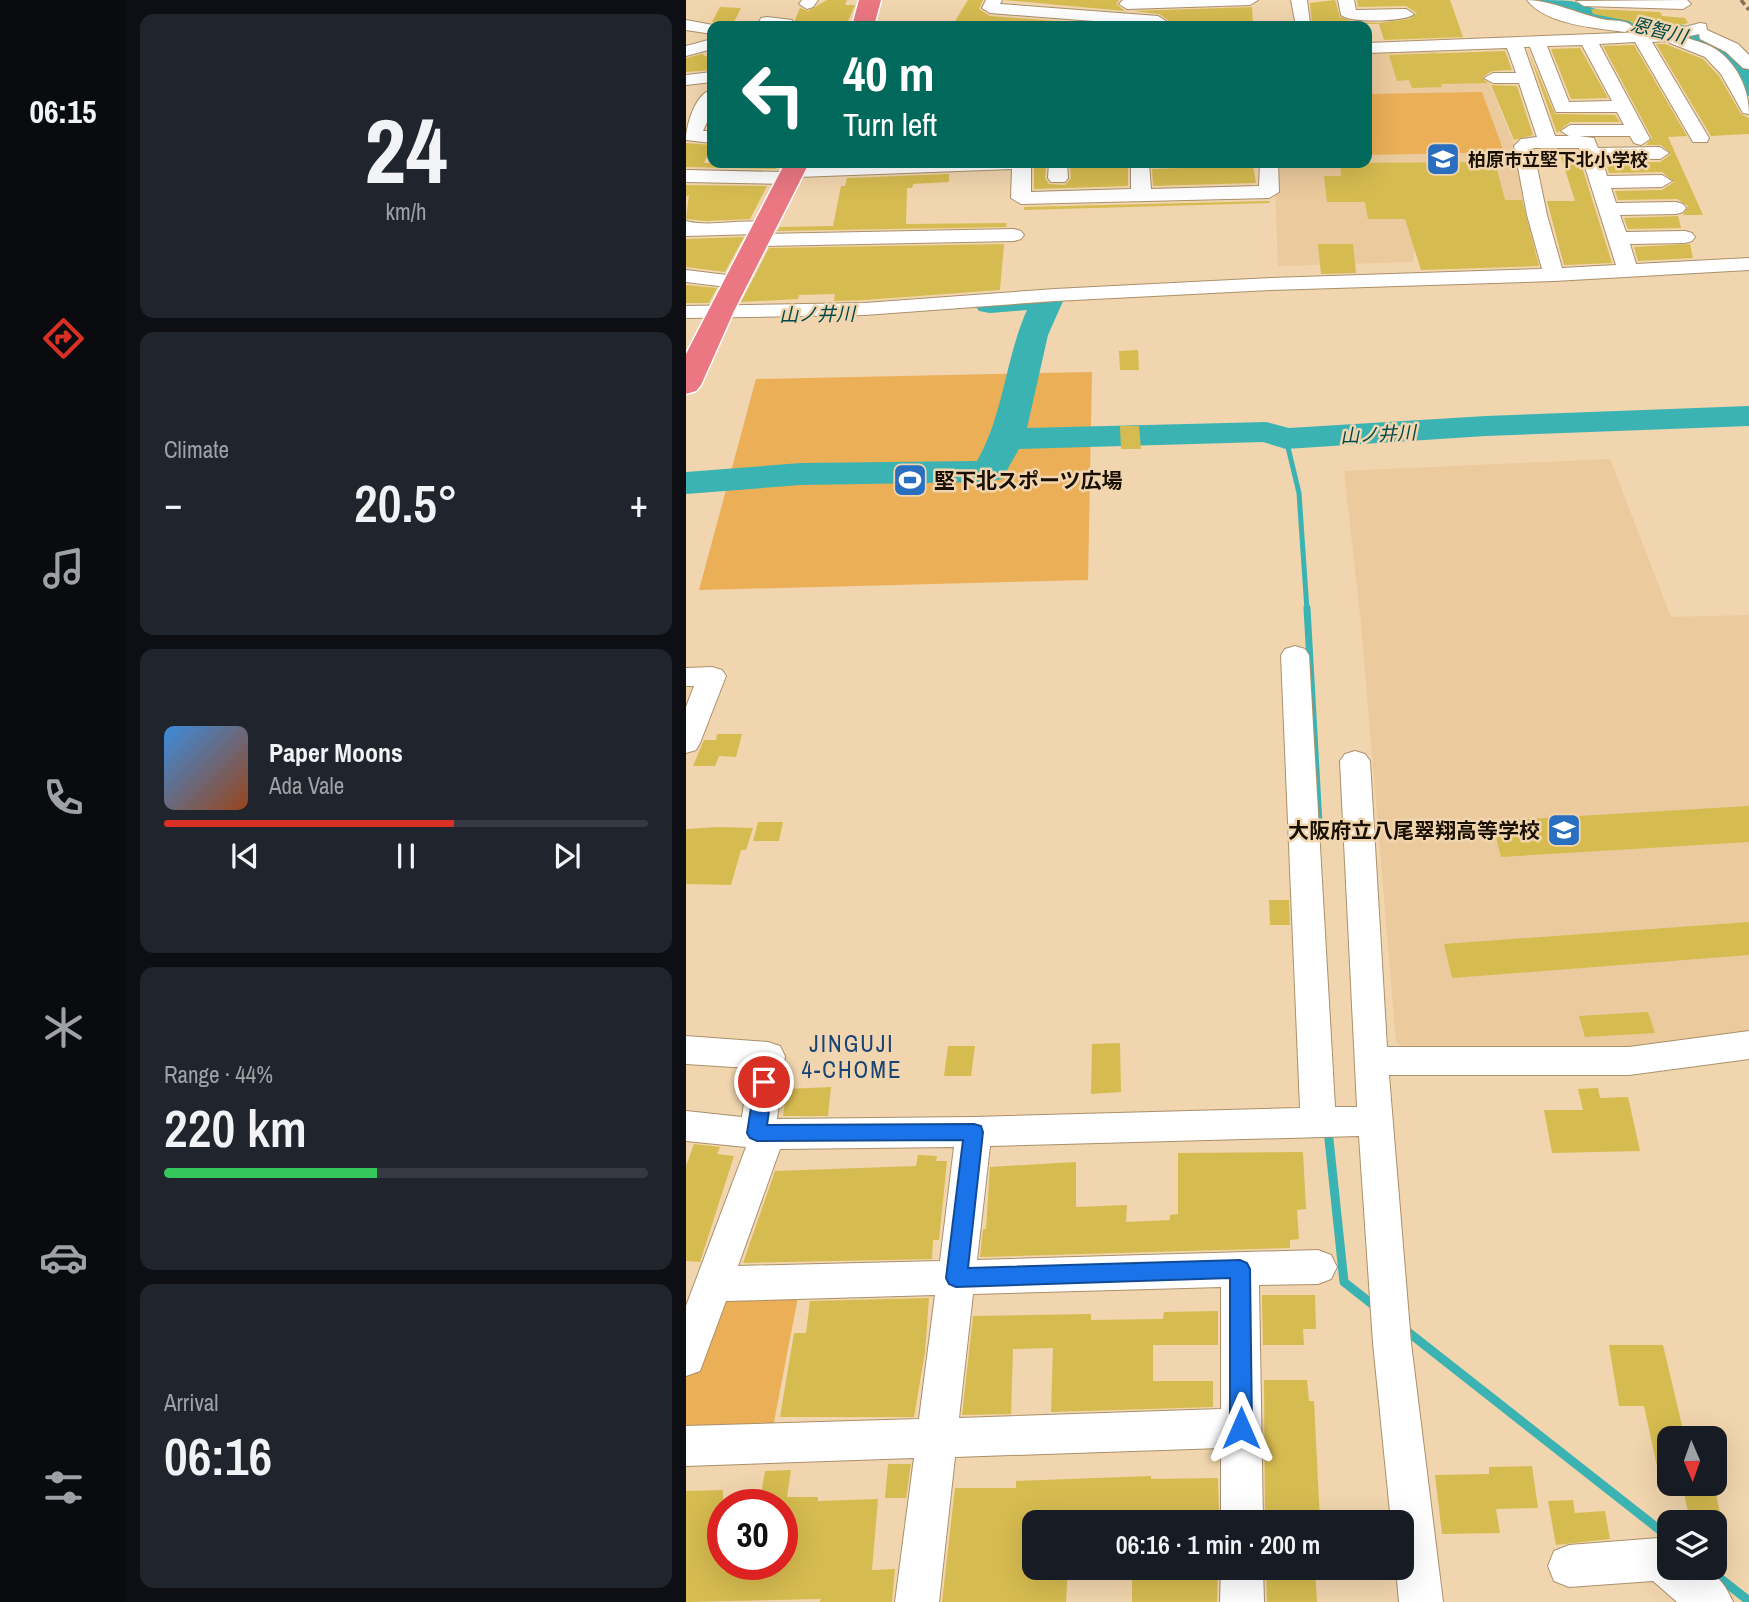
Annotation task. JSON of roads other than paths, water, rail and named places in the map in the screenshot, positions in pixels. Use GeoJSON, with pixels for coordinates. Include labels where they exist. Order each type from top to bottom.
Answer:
{"type":"FeatureCollection","features":[{"type":"Feature","properties":{"kind":"highway"},"geometry":{"type":"LineString","coordinates":[[864,21],[870,0]]}},
{"type":"Feature","properties":{"kind":"highway"},"geometry":{"type":"LineString","coordinates":[[688,378],[792,171]]}},
{"type":"Feature","properties":{"kind":"street"},"geometry":{"type":"LineString","coordinates":[[994,0],[990,8],[1057,6],[1109,12],[1146,21]]}},
{"type":"Feature","properties":{"kind":"street"},"geometry":{"type":"LineString","coordinates":[[1109,12],[1168,3],[1250,0]]}},
{"type":"Feature","properties":{"kind":"street"},"geometry":{"type":"LineString","coordinates":[[1299,0],[1302,21]]}},
{"type":"Feature","properties":{"kind":"street"},"geometry":{"type":"LineString","coordinates":[[1346,0],[1349,15],[1406,13]]}},
{"type":"Feature","properties":{"kind":"street"},"geometry":{"type":"LineString","coordinates":[[1535,0],[1537,4],[1552,12],[1670,37],[1711,53],[1728,72],[1749,108]]}},
{"type":"Feature","properties":{"kind":"street"},"geometry":{"type":"LineString","coordinates":[[1578,2],[1682,2],[1702,33]]}},
{"type":"Feature","properties":{"kind":"street"},"geometry":{"type":"LineString","coordinates":[[1578,2],[1620,17],[1702,33],[1732,48],[1749,64]]}},
{"type":"Feature","properties":{"kind":"street"},"geometry":{"type":"LineString","coordinates":[[1159,21],[1168,3]]}},
{"type":"Feature","properties":{"kind":"street"},"geometry":{"type":"LineString","coordinates":[[686,24],[707,28]]}},
{"type":"Feature","properties":{"kind":"street"},"geometry":{"type":"LineString","coordinates":[[1493,78],[1520,60],[1537,42],[1670,37],[1702,33],[1736,34]]}},
{"type":"Feature","properties":{"kind":"street"},"geometry":{"type":"LineString","coordinates":[[1641,38],[1700,138]]}},
{"type":"Feature","properties":{"kind":"street"},"geometry":{"type":"LineString","coordinates":[[1570,131],[1638,134],[1588,40]]}},
{"type":"Feature","properties":{"kind":"street"},"geometry":{"type":"LineString","coordinates":[[1537,42],[1562,108],[1623,106]]}},
{"type":"Feature","properties":{"kind":"street"},"geometry":{"type":"LineString","coordinates":[[686,51],[707,45]]}},
{"type":"Feature","properties":{"kind":"street"},"geometry":{"type":"LineString","coordinates":[[1372,48],[1520,60]]}},
{"type":"Feature","properties":{"kind":"street"},"geometry":{"type":"LineString","coordinates":[[1486,60],[1520,60]]}},
{"type":"Feature","properties":{"kind":"street"},"geometry":{"type":"LineString","coordinates":[[1520,60],[1548,142]]}},
{"type":"Feature","properties":{"kind":"street"},"geometry":{"type":"LineString","coordinates":[[686,80],[707,89]]}},
{"type":"Feature","properties":{"kind":"street"},"geometry":{"type":"LineString","coordinates":[[686,107],[707,92]]}},
{"type":"Feature","properties":{"kind":"street"},"geometry":{"type":"LineString","coordinates":[[707,97],[691,136],[707,136]]}},
{"type":"Feature","properties":{"kind":"street"},"geometry":{"type":"LineString","coordinates":[[1554,275],[1537,215],[1523,146],[1528,143],[1587,142],[1628,271]]}},
{"type":"Feature","properties":{"kind":"street"},"geometry":{"type":"LineString","coordinates":[[1591,154],[1660,153]]}},
{"type":"Feature","properties":{"kind":"street"},"geometry":{"type":"LineString","coordinates":[[686,176],[878,168]]}},
{"type":"Feature","properties":{"kind":"street"},"geometry":{"type":"LineString","coordinates":[[1021,168],[1021,198],[1269,192],[1269,168]]}},
{"type":"Feature","properties":{"kind":"street"},"geometry":{"type":"LineString","coordinates":[[1140,168],[1141,195]]}},
{"type":"Feature","properties":{"kind":"street"},"geometry":{"type":"LineString","coordinates":[[1600,182],[1662,181]]}},
{"type":"Feature","properties":{"kind":"street"},"geometry":{"type":"LineString","coordinates":[[1608,209],[1676,208]]}},
{"type":"Feature","properties":{"kind":"street"},"geometry":{"type":"LineString","coordinates":[[686,227],[690,231],[719,228],[756,242],[814,247],[922,245],[1014,235]]}},
{"type":"Feature","properties":{"kind":"street"},"geometry":{"type":"LineString","coordinates":[[1618,238],[1685,237]]}},
{"type":"Feature","properties":{"kind":"street"},"geometry":{"type":"LineString","coordinates":[[922,245],[969,252]]}},
{"type":"Feature","properties":{"kind":"street"},"geometry":{"type":"LineString","coordinates":[[686,312],[865,309],[1449,270],[1513,269],[1554,275],[1749,264]]}},
{"type":"Feature","properties":{"kind":"street"},"geometry":{"type":"LineString","coordinates":[[686,276],[735,282]]}},
{"type":"Feature","properties":{"kind":"street"},"geometry":{"type":"LineString","coordinates":[[1295,654],[1339,1122],[1392,1343],[1421,1602]]}},
{"type":"Feature","properties":{"kind":"street"},"geometry":{"type":"LineString","coordinates":[[686,677],[712,676],[686,743]]}},
{"type":"Feature","properties":{"kind":"street"},"geometry":{"type":"LineString","coordinates":[[1339,1122],[1371,1061],[1355,761]]}},
{"type":"Feature","properties":{"kind":"street"},"geometry":{"type":"LineString","coordinates":[[1371,1061],[1629,1061],[1749,1045]]}},
{"type":"Feature","properties":{"kind":"street"},"geometry":{"type":"LineString","coordinates":[[686,1050],[768,1056],[762,1133],[714,1284],[686,1358]]}},
{"type":"Feature","properties":{"kind":"street"},"geometry":{"type":"LineString","coordinates":[[686,1126],[762,1133],[974,1132],[1339,1122]]}},
{"type":"Feature","properties":{"kind":"street"},"geometry":{"type":"LineString","coordinates":[[918,1602],[974,1132]]}},
{"type":"Feature","properties":{"kind":"street"},"geometry":{"type":"LineString","coordinates":[[714,1284],[1318,1267]]}},
{"type":"Feature","properties":{"kind":"street"},"geometry":{"type":"LineString","coordinates":[[1240,1269],[1242,1510]]}},
{"type":"Feature","properties":{"kind":"street"},"geometry":{"type":"LineString","coordinates":[[686,1447],[1241,1428]]}},
{"type":"Feature","properties":{"kind":"street"},"geometry":{"type":"LineString","coordinates":[[1569,1566],[1657,1559]]}},
{"type":"Feature","properties":{"kind":"street"},"geometry":{"type":"LineString","coordinates":[[1242,1580],[1242,1602]]}},
{"type":"Feature","properties":{"kind":"street"},"geometry":{"type":"LineString","coordinates":[[1684,1580],[1711,1602]]}},
{"type":"Feature","properties":{"kind":"waterway","name":"恩智川"},"geometry":{"type":"LineString","coordinates":[[1550,0],[1589,15],[1692,35],[1723,52],[1749,88]]}},
{"type":"Feature","properties":{"kind":"waterway","name":"山ノ井川"},"geometry":{"type":"LineString","coordinates":[[990,304],[1048,299],[1032,335],[1007,439]]}},
{"type":"Feature","properties":{"kind":"waterway","name":"山ノ井川"},"geometry":{"type":"LineString","coordinates":[[1007,439],[1266,432],[1286,439],[1486,426],[1749,416]]}},
{"type":"Feature","properties":{"kind":"waterway","name":"山ノ井川"},"geometry":{"type":"LineString","coordinates":[[686,483],[801,474],[989,471],[1007,439]]}},
{"type":"Feature","properties":{"kind":"waterway"},"geometry":{"type":"LineString","coordinates":[[1286,439],[1299,493],[1307,610]]}},
{"type":"Feature","properties":{"kind":"waterway"},"geometry":{"type":"LineString","coordinates":[[1307,608],[1319,824]]}},
{"type":"Feature","properties":{"kind":"waterway"},"geometry":{"type":"LineString","coordinates":[[1328,1130],[1344,1282],[1377,1308]]}},
{"type":"Feature","properties":{"kind":"waterway"},"geometry":{"type":"LineString","coordinates":[[1403,1328],[1657,1528]]}},
{"type":"Feature","properties":{"kind":"waterway"},"geometry":{"type":"LineString","coordinates":[[1722,1580],[1749,1601]]}},
{"type":"Feature","properties":{"kind":"railway"},"geometry":{"type":"LineString","coordinates":[[1741,0],[1749,10]]}},
{"type":"Feature","properties":{"kind":"place","name":"柏原市立堅下北小学校"},"geometry":{"type":"Point","coordinates":[1443,159]}},
{"type":"Feature","properties":{"kind":"place","name":"堅下北スポーツ広場"},"geometry":{"type":"Point","coordinates":[910,480]}},
{"type":"Feature","properties":{"kind":"place","name":"大阪府立八尾翠翔高等学校"},"geometry":{"type":"Point","coordinates":[1564,830]}},
{"type":"Feature","properties":{"kind":"district","name":"JINGUJI 4-CHOME"},"geometry":{"type":"Point","coordinates":[852,1056]}}]}
